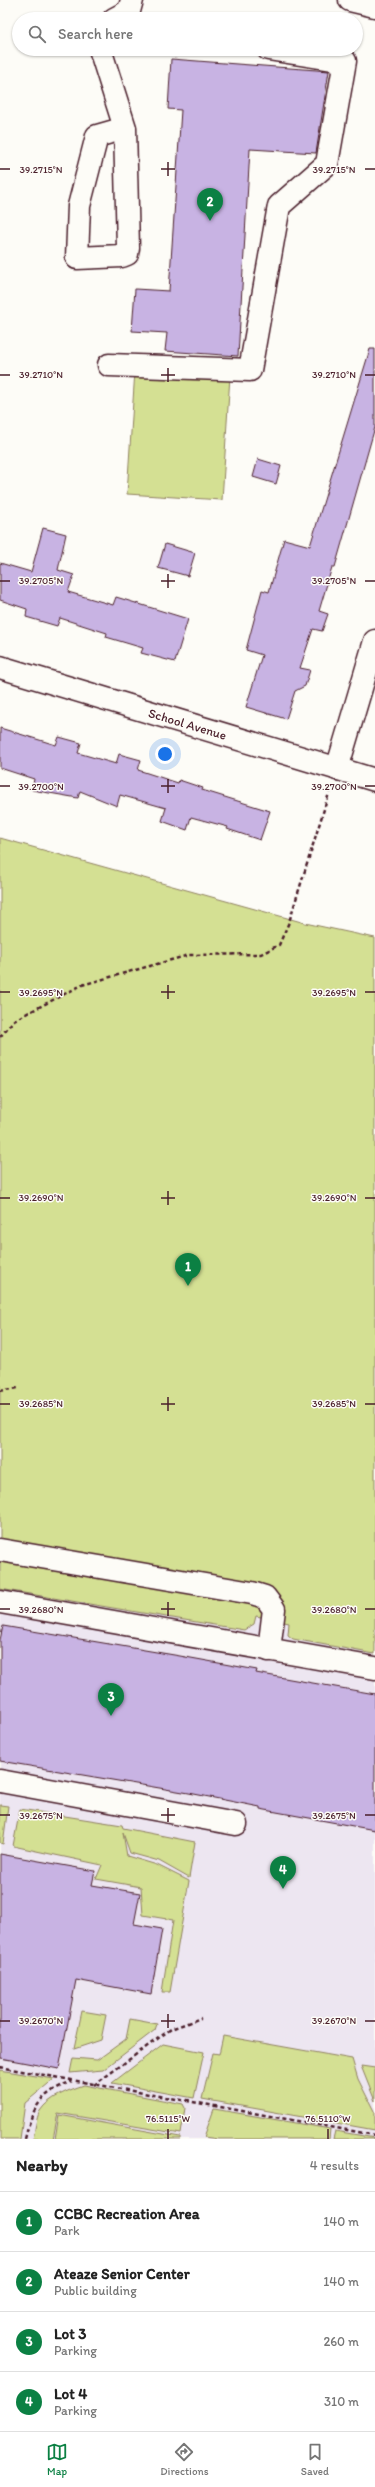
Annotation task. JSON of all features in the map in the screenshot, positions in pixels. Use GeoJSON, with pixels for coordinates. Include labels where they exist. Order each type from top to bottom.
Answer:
{"type":"FeatureCollection","features":[{"type":"Feature","properties":{"kind":"street"},"geometry":{"type":"LineString","coordinates":[[350,0],[375,6]]}},
{"type":"Feature","properties":{"kind":"street"},"geometry":{"type":"LineString","coordinates":[[102,56],[125,128],[127,254],[77,258],[79,206],[97,136],[125,128]]}},
{"type":"Feature","properties":{"kind":"street"},"geometry":{"type":"LineString","coordinates":[[109,365],[250,370],[279,206],[327,164],[345,61],[313,56]]}},
{"type":"Feature","properties":{"kind":"street"},"geometry":{"type":"LineString","coordinates":[[337,769],[375,641]]}},
{"type":"Feature","properties":{"kind":"street","name":"School Avenue"},"geometry":{"type":"LineString","coordinates":[[0,668],[375,780]]}},
{"type":"Feature","properties":{"kind":"street"},"geometry":{"type":"LineString","coordinates":[[0,1550],[252,1592],[264,1597],[274,1609],[269,1650]]}},
{"type":"Feature","properties":{"kind":"street"},"geometry":{"type":"LineString","coordinates":[[0,1602],[375,1668]]}},
{"type":"Feature","properties":{"kind":"street"},"geometry":{"type":"LineString","coordinates":[[0,1781],[236,1824]]}},
{"type":"Feature","properties":{"kind":"path"},"geometry":{"type":"LineString","coordinates":[[0,1038],[14,1020],[82,985],[189,955],[261,954],[279,945],[289,922],[337,769]]}},
{"type":"Feature","properties":{"kind":"path"},"geometry":{"type":"LineString","coordinates":[[0,1391],[18,1388]]}},
{"type":"Feature","properties":{"kind":"path"},"geometry":{"type":"LineString","coordinates":[[94,2085],[171,2029],[202,2018]]}},
{"type":"Feature","properties":{"kind":"path"},"geometry":{"type":"LineString","coordinates":[[0,2067],[375,2135]]}},
{"type":"Feature","properties":{"kind":"path"},"geometry":{"type":"LineString","coordinates":[[25,2139],[35,2106],[56,2088],[73,2081]]}},
{"type":"Feature","properties":{"kind":"shaded area"},"geometry":{"type":"Polygon","coordinates":[[[0,890],[375,980],[375,2139],[0,2139],[0,890]]]}},
{"type":"Feature","properties":{"kind":"green space"},"geometry":{"type":"Polygon","coordinates":[[[135,370],[230,376],[222,500],[127,494],[135,370]]]}},
{"type":"Feature","properties":{"kind":"green space"},"geometry":{"type":"Polygon","coordinates":[[[0,838],[305,923],[375,938],[375,1654],[293,1639],[288,1635],[289,1623],[256,1616],[254,1624],[244,1630],[0,1589],[0,1562],[45,1569],[0,1559],[0,838]]]}},
{"type":"Feature","properties":{"kind":"green space"},"geometry":{"type":"Polygon","coordinates":[[[0,1805],[8,1806],[3,1844],[0,1843],[0,1805]]]}},
{"type":"Feature","properties":{"kind":"green space"},"geometry":{"type":"Polygon","coordinates":[[[20,1809],[122,1825],[123,1828],[195,1842],[189,1878],[159,1861],[130,1853],[123,1833],[127,1856],[157,1865],[189,1881],[170,1992],[162,1992],[173,1920],[143,1915],[141,1887],[96,1879],[102,1865],[13,1846],[20,1809]]]}},
{"type":"Feature","properties":{"kind":"green space"},"geometry":{"type":"Polygon","coordinates":[[[82,2011],[106,2015],[101,2040],[74,2049],[82,2011]]]}},
{"type":"Feature","properties":{"kind":"green space"},"geometry":{"type":"Polygon","coordinates":[[[130,2019],[157,2024],[155,2030],[103,2070],[70,2073],[73,2058],[97,2060],[126,2039],[130,2019]]]}},
{"type":"Feature","properties":{"kind":"green space"},"geometry":{"type":"Polygon","coordinates":[[[223,2036],[352,2059],[358,2079],[375,2113],[375,2130],[202,2099],[213,2053],[219,2054],[223,2036]]]}},
{"type":"Feature","properties":{"kind":"green space"},"geometry":{"type":"Polygon","coordinates":[[[163,2044],[204,2052],[194,2098],[112,2083],[163,2044]]]}},
{"type":"Feature","properties":{"kind":"green space"},"geometry":{"type":"Polygon","coordinates":[[[361,2066],[375,2068],[375,2101],[361,2066]]]}},
{"type":"Feature","properties":{"kind":"green space"},"geometry":{"type":"Polygon","coordinates":[[[0,2070],[54,2079],[25,2103],[20,2139],[0,2139],[0,2070]]]}},
{"type":"Feature","properties":{"kind":"green space"},"geometry":{"type":"Polygon","coordinates":[[[84,2085],[183,2104],[185,2108],[181,2134],[58,2113],[53,2139],[33,2139],[40,2111],[44,2106],[54,2098],[84,2085]]]}},
{"type":"Feature","properties":{"kind":"green space"},"geometry":{"type":"Polygon","coordinates":[[[214,2109],[330,2129],[329,2139],[218,2139],[204,2137],[214,2109]]]}},
{"type":"Feature","properties":{"kind":"green space"},"geometry":{"type":"Polygon","coordinates":[[[59,2115],[180,2137],[180,2139],[55,2139],[59,2115]]]}},
{"type":"Feature","properties":{"kind":"green space"},"geometry":{"type":"Polygon","coordinates":[[[335,2131],[375,2138],[375,2139],[333,2139],[335,2131]]]}},
{"type":"Feature","properties":{"kind":"building"},"geometry":{"type":"Polygon","coordinates":[[[171,59],[329,71],[316,153],[250,149],[238,356],[165,351],[167,333],[132,331],[135,289],[169,291],[181,110],[168,109],[171,59]]]}},
{"type":"Feature","properties":{"kind":"building"},"geometry":{"type":"Polygon","coordinates":[[[370,349],[375,349],[375,427],[335,567],[332,567],[319,611],[328,614],[322,631],[313,629],[300,668],[310,670],[305,686],[295,691],[286,719],[246,707],[262,655],[246,650],[262,590],[269,592],[284,539],[310,546],[370,349]]]}},
{"type":"Feature","properties":{"kind":"building"},"geometry":{"type":"Polygon","coordinates":[[[258,459],[281,466],[276,484],[253,477],[258,459]]]}},
{"type":"Feature","properties":{"kind":"building"},"geometry":{"type":"Polygon","coordinates":[[[43,528],[66,534],[58,570],[74,575],[68,592],[113,605],[116,597],[188,619],[175,662],[141,653],[143,648],[106,637],[107,633],[60,618],[57,626],[26,617],[27,609],[0,600],[0,563],[31,572],[43,528]]]}},
{"type":"Feature","properties":{"kind":"building"},"geometry":{"type":"Polygon","coordinates":[[[165,544],[195,553],[188,576],[158,568],[165,544]]]}},
{"type":"Feature","properties":{"kind":"building"},"geometry":{"type":"Polygon","coordinates":[[[0,728],[56,745],[59,737],[81,743],[78,753],[116,764],[119,754],[141,760],[138,770],[178,783],[179,780],[203,788],[202,790],[270,811],[260,840],[227,829],[228,827],[191,817],[187,830],[162,821],[166,808],[120,795],[117,806],[80,791],[78,798],[32,790],[34,779],[0,768],[0,728]]]}},
{"type":"Feature","properties":{"kind":"building"},"geometry":{"type":"Polygon","coordinates":[[[3,1626],[257,1670],[256,1673],[375,1694],[375,1830],[260,1809],[260,1807],[189,1793],[0,1761],[0,1640],[3,1626]]]}},
{"type":"Feature","properties":{"kind":"building"},"geometry":{"type":"Polygon","coordinates":[[[0,1854],[95,1871],[92,1885],[140,1893],[134,1924],[162,1929],[151,1994],[76,1980],[59,2069],[0,2058],[0,1854]]]}},
{"type":"Feature","properties":{"kind":"place","name":"Ateaze Senior Center"},"geometry":{"type":"Point","coordinates":[210,221]}},
{"type":"Feature","properties":{"kind":"place","name":"CCBC Recreation Area"},"geometry":{"type":"Point","coordinates":[188,1286]}},
{"type":"Feature","properties":{"kind":"place","name":"Lot 3"},"geometry":{"type":"Point","coordinates":[111,1716]}},
{"type":"Feature","properties":{"kind":"place","name":"Lot 4"},"geometry":{"type":"Point","coordinates":[283,1889]}}]}
